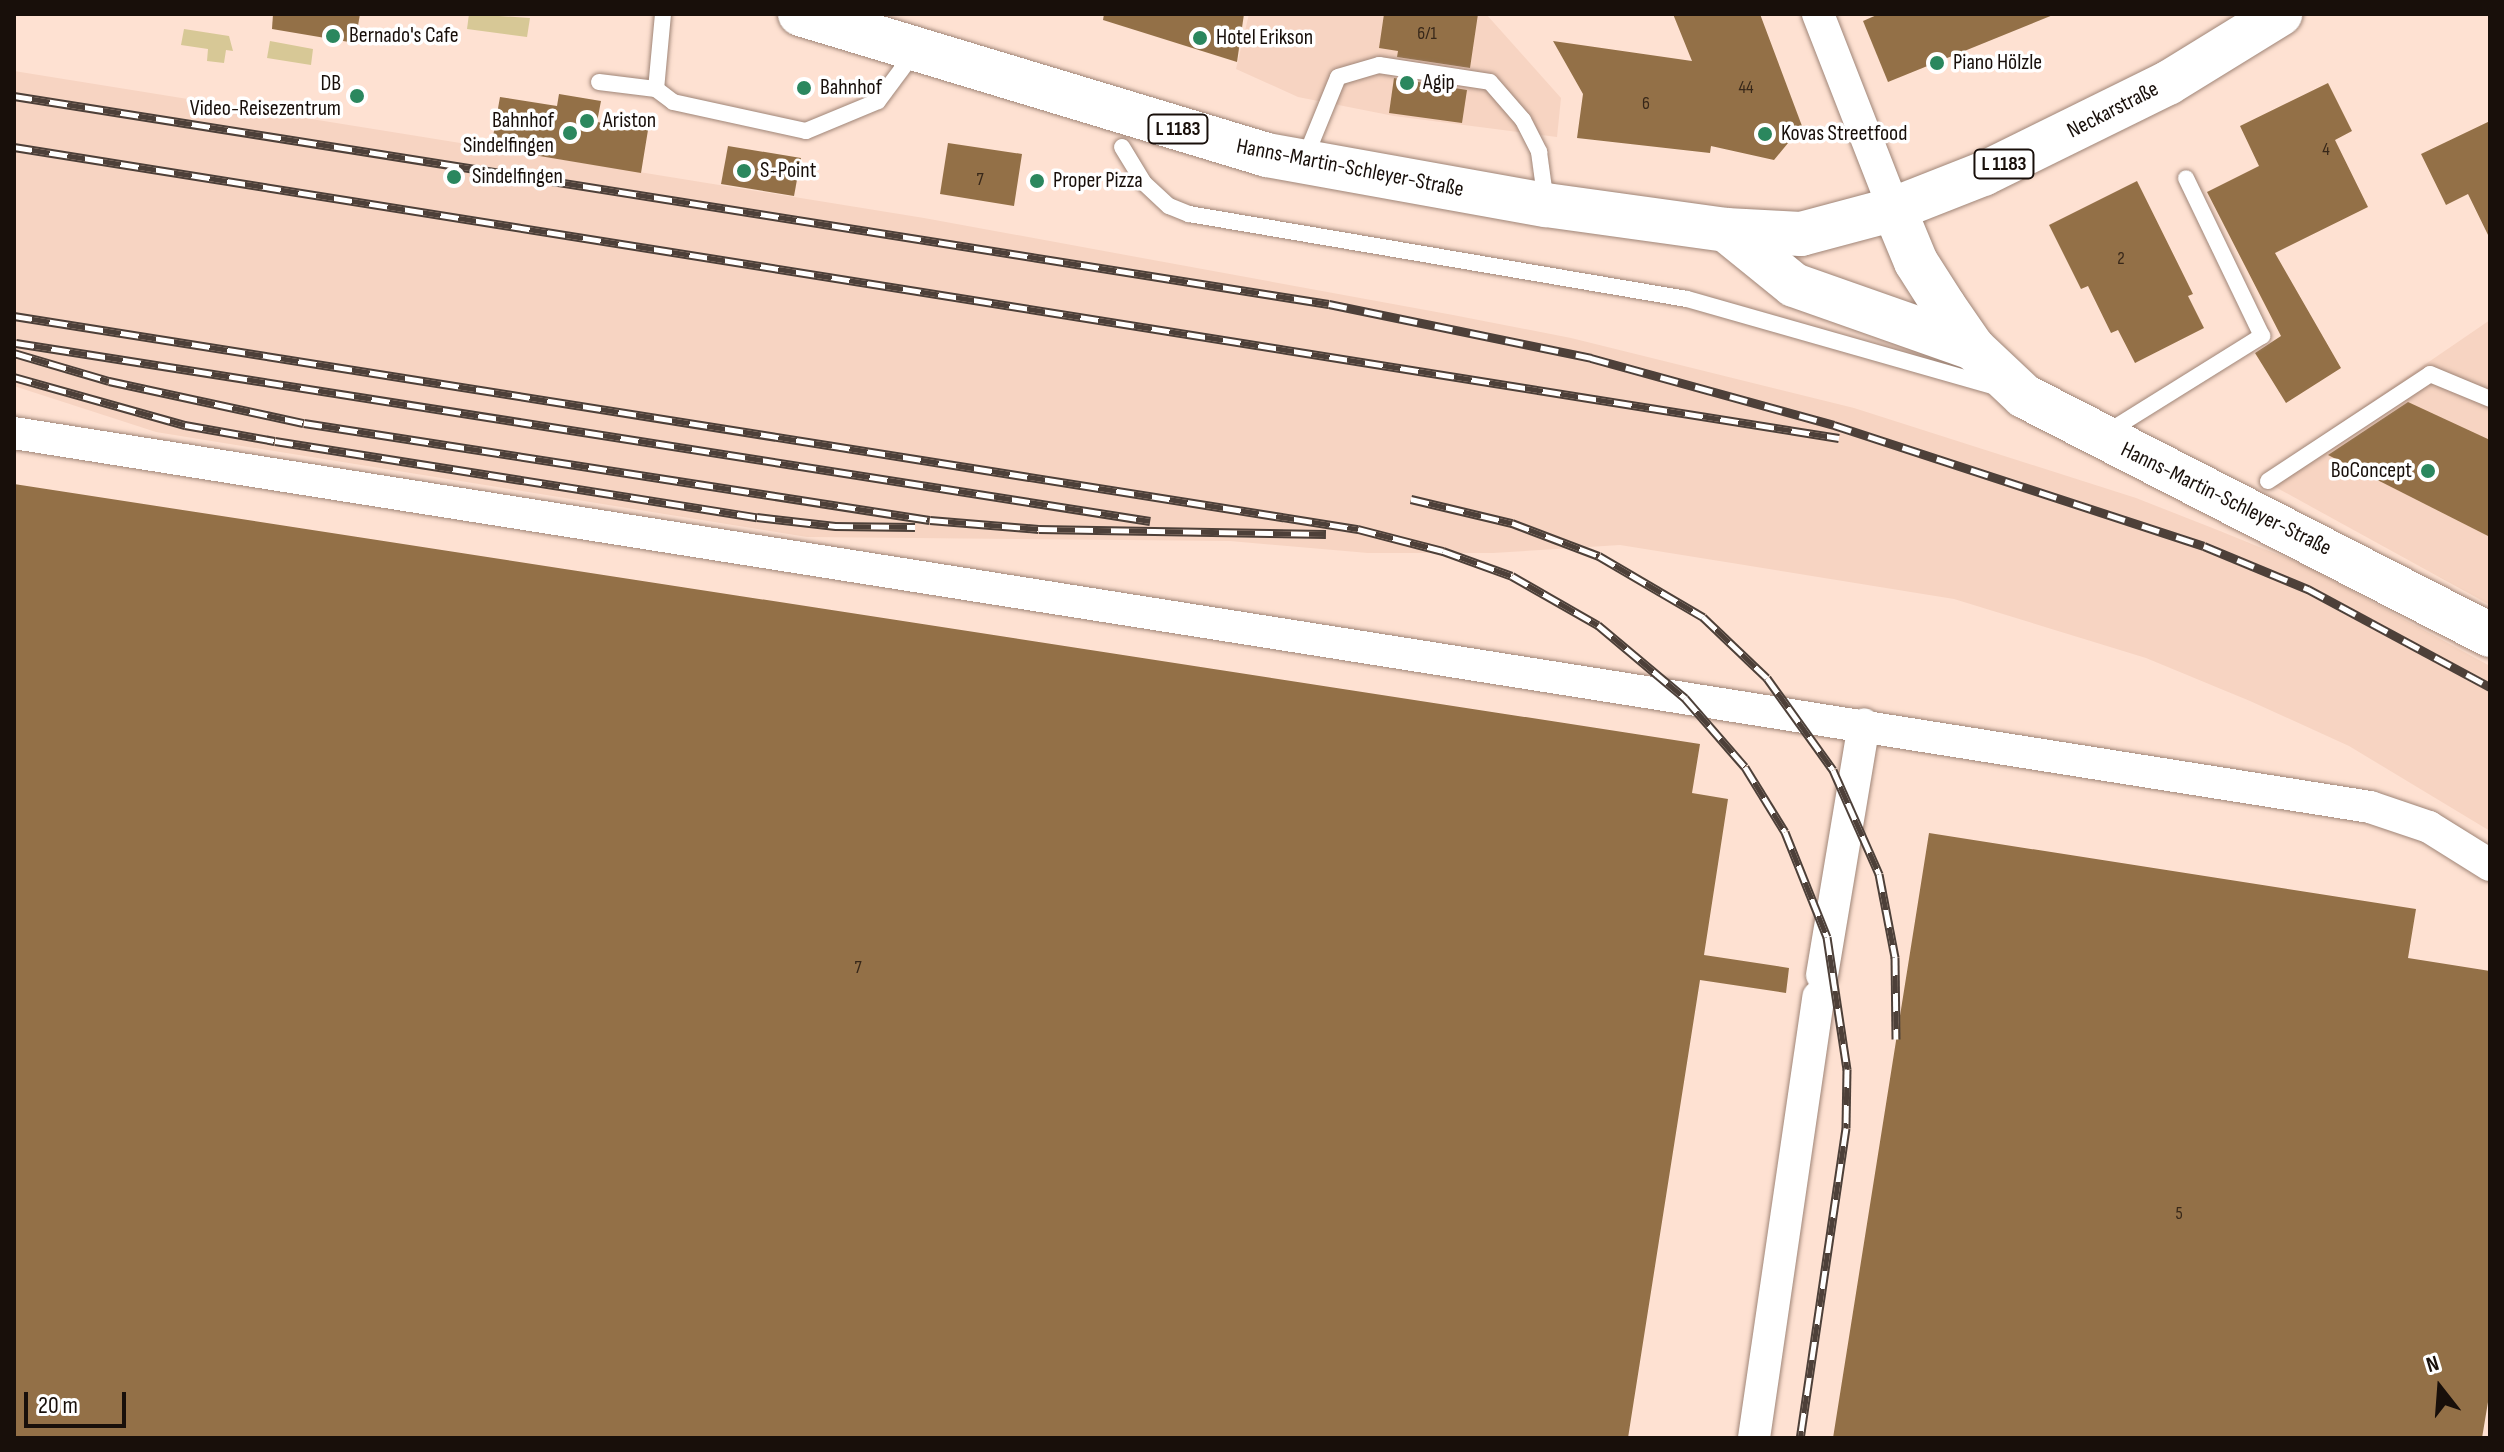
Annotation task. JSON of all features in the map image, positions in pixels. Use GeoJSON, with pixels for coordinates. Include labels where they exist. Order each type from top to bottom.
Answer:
{"type":"FeatureCollection","features":[{"type":"Feature","properties":{"kind":"main road","name":"Hanns-Martin-Schleyer-Straße"},"geometry":{"type":"LineString","coordinates":[[800,14],[1304,163],[1546,205],[1726,230],[1821,231],[1894,209],[1927,282],[1973,348],[2024,396],[2097,437],[2308,538],[2490,635]]}},
{"type":"Feature","properties":{"kind":"main road","name":"Neckarstraße"},"geometry":{"type":"LineString","coordinates":[[1894,209],[1983,174],[2111,113],[2280,14]]}},
{"type":"Feature","properties":{"kind":"main road","name":"Hanns-Martin-Schleyer-Straße"},"geometry":{"type":"LineString","coordinates":[[1726,230],[1794,285],[1973,348]]}},
{"type":"Feature","properties":{"kind":"street"},"geometry":{"type":"LineString","coordinates":[[1818,14],[1894,209]]}},
{"type":"Feature","properties":{"kind":"street"},"geometry":{"type":"LineString","coordinates":[[14,433],[2370,807],[2429,827],[2490,865]]}},
{"type":"Feature","properties":{"kind":"street"},"geometry":{"type":"LineString","coordinates":[[1754,1438],[1820,986],[1864,725]]}},
{"type":"Feature","properties":{"kind":"lane"},"geometry":{"type":"LineString","coordinates":[[656,89],[663,14]]}},
{"type":"Feature","properties":{"kind":"lane"},"geometry":{"type":"LineString","coordinates":[[599,82],[656,89],[673,102],[806,131],[878,101],[917,50]]}},
{"type":"Feature","properties":{"kind":"lane"},"geometry":{"type":"LineString","coordinates":[[1304,163],[1319,114],[1338,77],[1379,65],[1490,82],[1523,120],[1539,152],[1546,205]]}},
{"type":"Feature","properties":{"kind":"lane"},"geometry":{"type":"LineString","coordinates":[[1122,147],[1144,183],[1169,206],[1189,214],[1687,299],[1930,364],[2024,396]]}},
{"type":"Feature","properties":{"kind":"lane"},"geometry":{"type":"LineString","coordinates":[[2097,437],[2262,336],[2186,178]]}},
{"type":"Feature","properties":{"kind":"lane"},"geometry":{"type":"LineString","coordinates":[[2268,481],[2430,374],[2490,399]]}},
{"type":"Feature","properties":{"kind":"shaded area"},"geometry":{"type":"Polygon","coordinates":[[[469,14],[530,18],[527,37],[467,29],[469,14]]]}},
{"type":"Feature","properties":{"kind":"shaded area","name":"Agip"},"geometry":{"type":"Polygon","coordinates":[[[1249,14],[1486,14],[1561,98],[1557,137],[1394,116],[1298,97],[1236,69],[1249,14]]]}},
{"type":"Feature","properties":{"kind":"shaded area"},"geometry":{"type":"Polygon","coordinates":[[[184,29],[229,36],[233,51],[226,50],[224,63],[207,61],[208,49],[181,45],[184,29]]]}},
{"type":"Feature","properties":{"kind":"shaded area"},"geometry":{"type":"Polygon","coordinates":[[[270,41],[313,49],[311,65],[267,58],[270,41]]]}},
{"type":"Feature","properties":{"kind":"shaded area"},"geometry":{"type":"Polygon","coordinates":[[[14,71],[924,218],[1571,338],[1854,408],[2136,498],[2220,531],[2306,566],[2490,666],[2490,831],[2349,746],[2250,701],[2146,658],[1954,599],[1620,545],[1493,553],[1368,553],[1230,541],[807,537],[156,432],[14,386],[14,71]]]}},
{"type":"Feature","properties":{"kind":"shaded area"},"geometry":{"type":"Polygon","coordinates":[[[2490,320],[2490,605],[2259,478],[2490,320]]]}},
{"type":"Feature","properties":{"kind":"building"},"geometry":{"type":"Polygon","coordinates":[[[273,14],[360,14],[355,43],[272,29],[273,14]]]}},
{"type":"Feature","properties":{"kind":"building","name":"Hotel Erikson"},"geometry":{"type":"Polygon","coordinates":[[[1104,14],[1244,14],[1237,62],[1103,20],[1104,14]]]}},
{"type":"Feature","properties":{"kind":"building"},"geometry":{"type":"Polygon","coordinates":[[[1384,14],[1478,14],[1470,68],[1397,57],[1398,51],[1379,48],[1384,14]]]}},
{"type":"Feature","properties":{"kind":"building"},"geometry":{"type":"Polygon","coordinates":[[[1673,14],[1760,14],[1802,126],[1774,160],[1711,146],[1710,153],[1577,138],[1583,94],[1553,41],[1692,61],[1673,14]]]}},
{"type":"Feature","properties":{"kind":"building"},"geometry":{"type":"Polygon","coordinates":[[[1879,14],[2053,15],[1888,82],[1863,21],[1879,14]]]}},
{"type":"Feature","properties":{"kind":"building"},"geometry":{"type":"Polygon","coordinates":[[[1394,78],[1467,90],[1462,123],[1389,113],[1394,78]]]}},
{"type":"Feature","properties":{"kind":"building"},"geometry":{"type":"Polygon","coordinates":[[[2328,83],[2352,131],[2335,140],[2368,207],[2275,253],[2341,368],[2286,403],[2255,353],[2281,336],[2207,192],[2259,166],[2240,126],[2328,83]]]}},
{"type":"Feature","properties":{"kind":"building","name":"Bahnhof Sindelfingen"},"geometry":{"type":"Polygon","coordinates":[[[559,94],[601,101],[597,122],[648,130],[641,173],[491,148],[500,97],[557,106],[559,94]]]}},
{"type":"Feature","properties":{"kind":"building"},"geometry":{"type":"Polygon","coordinates":[[[2490,121],[2490,239],[2468,194],[2446,205],[2421,154],[2490,121]]]}},
{"type":"Feature","properties":{"kind":"building"},"geometry":{"type":"Polygon","coordinates":[[[948,143],[1022,154],[1014,206],[940,194],[948,143]]]}},
{"type":"Feature","properties":{"kind":"building"},"geometry":{"type":"Polygon","coordinates":[[[728,146],[801,158],[794,196],[721,184],[728,146]]]}},
{"type":"Feature","properties":{"kind":"building"},"geometry":{"type":"Polygon","coordinates":[[[2137,181],[2193,294],[2188,296],[2204,328],[2135,363],[2118,330],[2111,333],[2088,286],[2081,289],[2049,225],[2137,181]]]}},
{"type":"Feature","properties":{"kind":"building"},"geometry":{"type":"Polygon","coordinates":[[[2408,402],[2490,440],[2490,537],[2328,455],[2408,402]]]}},
{"type":"Feature","properties":{"kind":"building"},"geometry":{"type":"Polygon","coordinates":[[[14,484],[1700,744],[1692,793],[1728,799],[1704,955],[1789,968],[1786,993],[1700,980],[1628,1438],[14,1438],[14,484]]]}},
{"type":"Feature","properties":{"kind":"building"},"geometry":{"type":"Polygon","coordinates":[[[1929,833],[2416,909],[2408,958],[2490,971],[2490,1390],[2482,1438],[1833,1438],[1929,833]]]}},
{"type":"Feature","properties":{"kind":"railway"},"geometry":{"type":"LineString","coordinates":[[14,96],[1329,304],[1591,358],[1834,425],[2204,546],[2308,589],[2490,687]]}},
{"type":"Feature","properties":{"kind":"railway"},"geometry":{"type":"LineString","coordinates":[[14,147],[1839,438]]}},
{"type":"Feature","properties":{"kind":"railway"},"geometry":{"type":"LineString","coordinates":[[14,316],[1358,529],[1443,551],[1512,576],[1598,625],[1685,698],[1745,767],[1785,832],[1827,937],[1847,1069],[1846,1128],[1800,1438]]}},
{"type":"Feature","properties":{"kind":"railway"},"geometry":{"type":"LineString","coordinates":[[16,343],[1150,521]]}},
{"type":"Feature","properties":{"kind":"railway"},"geometry":{"type":"LineString","coordinates":[[14,353],[109,381],[304,423],[930,520],[1039,529],[1326,534]]}},
{"type":"Feature","properties":{"kind":"railway"},"geometry":{"type":"LineString","coordinates":[[14,377],[185,425],[275,441],[757,517],[835,526],[915,527]]}},
{"type":"Feature","properties":{"kind":"railway"},"geometry":{"type":"LineString","coordinates":[[1411,499],[1512,523],[1599,556],[1703,617],[1767,678],[1833,770],[1879,874],[1895,957],[1896,1039]]}},
{"type":"Feature","properties":{"kind":"place","name":"Bernado's Cafe"},"geometry":{"type":"Point","coordinates":[333,36]}},
{"type":"Feature","properties":{"kind":"place","name":"Hotel Erikson"},"geometry":{"type":"Point","coordinates":[1200,38]}},
{"type":"Feature","properties":{"kind":"place","name":"Piano Hölzle"},"geometry":{"type":"Point","coordinates":[1937,63]}},
{"type":"Feature","properties":{"kind":"place","name":"Agip"},"geometry":{"type":"Point","coordinates":[1407,83]}},
{"type":"Feature","properties":{"kind":"place","name":"Bahnhof"},"geometry":{"type":"Point","coordinates":[804,88]}},
{"type":"Feature","properties":{"kind":"place","name":"DB Video-Reisezentrum"},"geometry":{"type":"Point","coordinates":[357,96]}},
{"type":"Feature","properties":{"kind":"place","name":"Ariston"},"geometry":{"type":"Point","coordinates":[587,121]}},
{"type":"Feature","properties":{"kind":"place","name":"Bahnhof Sindelfingen"},"geometry":{"type":"Point","coordinates":[570,133]}},
{"type":"Feature","properties":{"kind":"place","name":"Kovas Streetfood"},"geometry":{"type":"Point","coordinates":[1765,134]}},
{"type":"Feature","properties":{"kind":"place","name":"S-Point"},"geometry":{"type":"Point","coordinates":[744,171]}},
{"type":"Feature","properties":{"kind":"place","name":"Sindelfingen"},"geometry":{"type":"Point","coordinates":[454,177]}},
{"type":"Feature","properties":{"kind":"place","name":"Proper Pizza"},"geometry":{"type":"Point","coordinates":[1037,181]}},
{"type":"Feature","properties":{"kind":"place","name":"BoConcept"},"geometry":{"type":"Point","coordinates":[2428,471]}}]}
